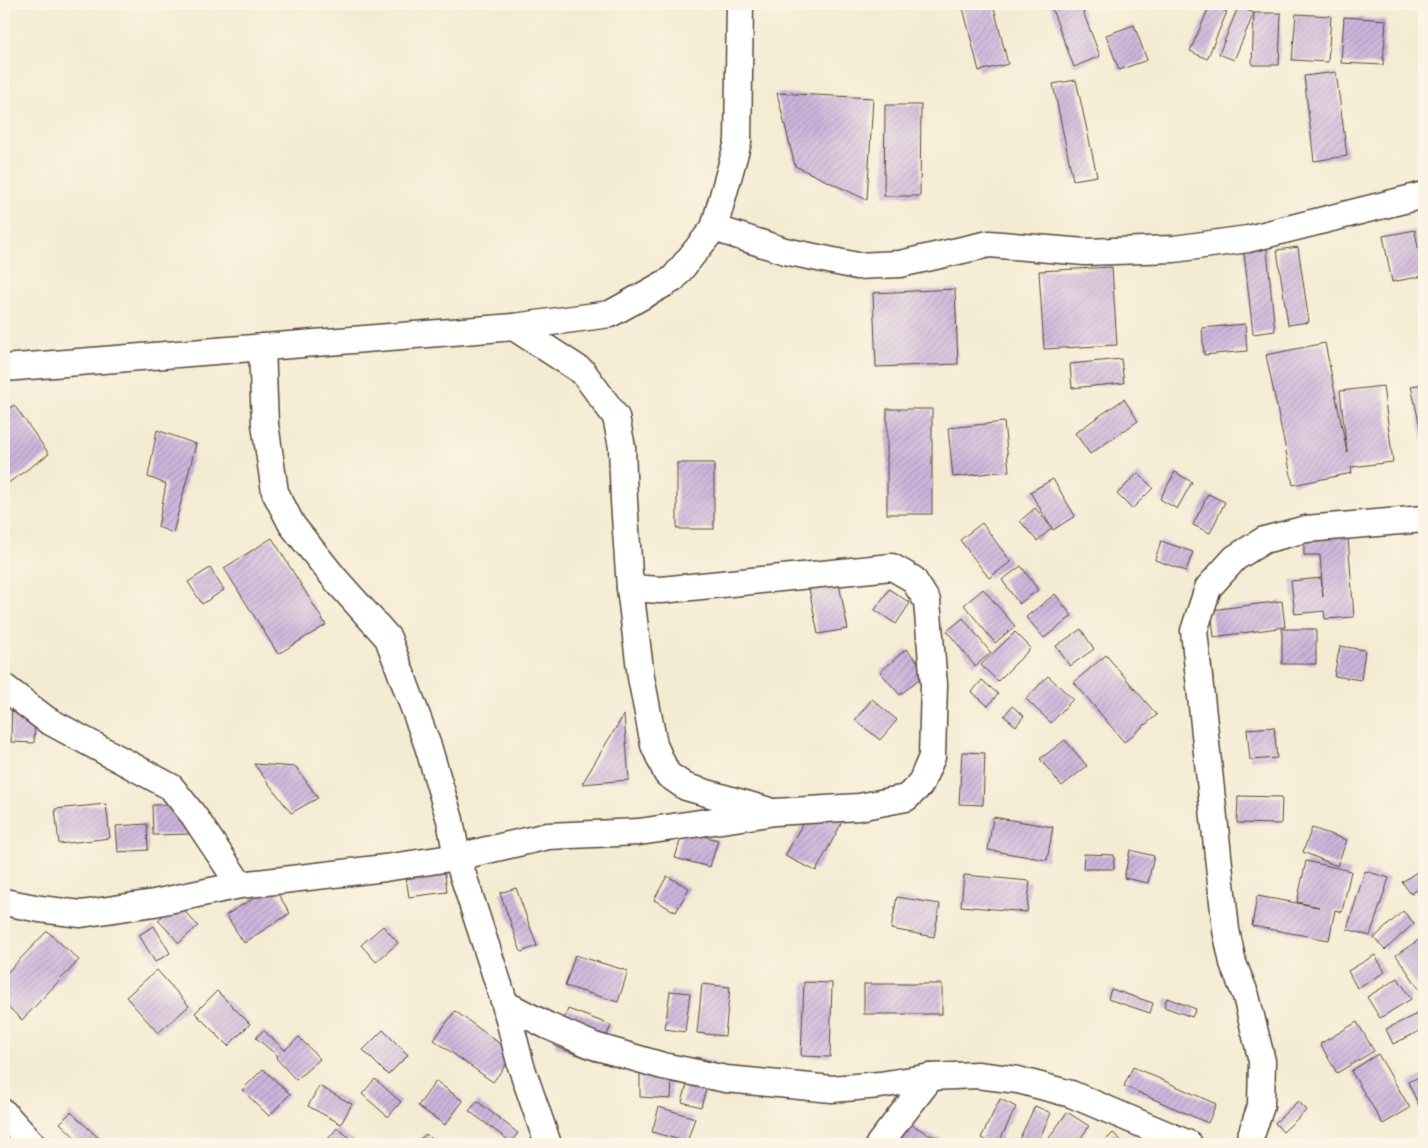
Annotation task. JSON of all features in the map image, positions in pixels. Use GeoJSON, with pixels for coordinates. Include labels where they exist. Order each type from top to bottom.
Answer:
{"type":"FeatureCollection","features":[{"type":"Feature","properties":{"kind":"street"},"geometry":{"type":"LineString","coordinates":[[4,368],[514,327],[610,314],[673,279],[714,228],[738,142],[740,4]]}},
{"type":"Feature","properties":{"kind":"street"},"geometry":{"type":"LineString","coordinates":[[714,228],[786,251],[857,266],[900,264],[989,244],[1085,252],[1174,249],[1248,239],[1424,195]]}},
{"type":"Feature","properties":{"kind":"street"},"geometry":{"type":"LineString","coordinates":[[514,327],[583,372],[616,417],[622,446],[630,588],[641,677],[654,745],[667,774],[686,787],[775,812]]}},
{"type":"Feature","properties":{"kind":"street"},"geometry":{"type":"LineString","coordinates":[[262,347],[265,424],[275,492],[292,525],[336,580],[388,638],[428,746],[450,820],[457,856],[505,1004],[521,1066],[548,1144]]}},
{"type":"Feature","properties":{"kind":"street"},"geometry":{"type":"LineString","coordinates":[[1248,1144],[1261,1106],[1262,1061],[1246,996],[1233,963],[1226,930],[1194,631],[1208,588],[1235,558],[1264,540],[1306,529],[1424,519]]}},
{"type":"Feature","properties":{"kind":"street"},"geometry":{"type":"LineString","coordinates":[[4,902],[81,914],[154,903],[240,885],[385,868],[457,856],[548,836],[639,832],[775,812],[858,807],[906,798],[920,784],[932,757],[934,685],[927,601],[913,579],[892,567],[661,590],[630,588]]}},
{"type":"Feature","properties":{"kind":"street"},"geometry":{"type":"LineString","coordinates":[[4,687],[47,720],[170,787],[194,816],[240,885]]}},
{"type":"Feature","properties":{"kind":"street"},"geometry":{"type":"LineString","coordinates":[[505,1004],[548,1026],[594,1046],[662,1066],[726,1079],[832,1090],[931,1077],[977,1075],[1018,1080],[1071,1094],[1189,1144]]}},
{"type":"Feature","properties":{"kind":"street"},"geometry":{"type":"LineString","coordinates":[[879,1144],[931,1077]]}},
{"type":"Feature","properties":{"kind":"street"},"geometry":{"type":"LineString","coordinates":[[4,1113],[32,1144]]}},
{"type":"Feature","properties":{"kind":"building"},"geometry":{"type":"Polygon","coordinates":[[[962,4],[993,4],[1008,64],[979,71],[962,4]]]}},
{"type":"Feature","properties":{"kind":"building"},"geometry":{"type":"Polygon","coordinates":[[[1050,4],[1080,4],[1100,56],[1074,67],[1050,4]]]}},
{"type":"Feature","properties":{"kind":"building"},"geometry":{"type":"Polygon","coordinates":[[[1210,5],[1227,12],[1207,59],[1190,51],[1210,5]]]}},
{"type":"Feature","properties":{"kind":"building"},"geometry":{"type":"Polygon","coordinates":[[[1238,7],[1254,13],[1234,60],[1219,54],[1238,7]]]}},
{"type":"Feature","properties":{"kind":"building"},"geometry":{"type":"Polygon","coordinates":[[[1254,13],[1281,13],[1279,65],[1252,65],[1254,13]]]}},
{"type":"Feature","properties":{"kind":"building"},"geometry":{"type":"Polygon","coordinates":[[[1296,14],[1331,16],[1328,62],[1292,60],[1296,14]]]}},
{"type":"Feature","properties":{"kind":"building"},"geometry":{"type":"Polygon","coordinates":[[[1344,17],[1386,20],[1383,65],[1341,63],[1344,17]]]}},
{"type":"Feature","properties":{"kind":"building"},"geometry":{"type":"Polygon","coordinates":[[[1134,25],[1147,60],[1119,70],[1106,35],[1134,25]]]}},
{"type":"Feature","properties":{"kind":"building"},"geometry":{"type":"Polygon","coordinates":[[[1336,72],[1347,156],[1314,161],[1304,76],[1336,72]]]}},
{"type":"Feature","properties":{"kind":"building"},"geometry":{"type":"Polygon","coordinates":[[[1076,80],[1097,176],[1073,180],[1053,84],[1076,80]]]}},
{"type":"Feature","properties":{"kind":"building"},"geometry":{"type":"Polygon","coordinates":[[[777,93],[873,98],[867,200],[795,166],[777,93]]]}},
{"type":"Feature","properties":{"kind":"building"},"geometry":{"type":"Polygon","coordinates":[[[885,105],[921,105],[920,196],[884,196],[885,105]]]}},
{"type":"Feature","properties":{"kind":"building"},"geometry":{"type":"Polygon","coordinates":[[[1415,230],[1423,276],[1392,282],[1383,236],[1415,230]]]}},
{"type":"Feature","properties":{"kind":"building"},"geometry":{"type":"Polygon","coordinates":[[[1266,240],[1275,331],[1253,334],[1243,243],[1266,240]]]}},
{"type":"Feature","properties":{"kind":"building"},"geometry":{"type":"Polygon","coordinates":[[[1298,247],[1309,322],[1288,325],[1277,250],[1298,247]]]}},
{"type":"Feature","properties":{"kind":"building"},"geometry":{"type":"Polygon","coordinates":[[[1112,267],[1117,345],[1044,349],[1039,271],[1112,267]]]}},
{"type":"Feature","properties":{"kind":"building"},"geometry":{"type":"Polygon","coordinates":[[[955,289],[958,364],[876,367],[873,293],[955,289]]]}},
{"type":"Feature","properties":{"kind":"building"},"geometry":{"type":"Polygon","coordinates":[[[1245,324],[1247,351],[1204,355],[1202,328],[1245,324]]]}},
{"type":"Feature","properties":{"kind":"building"},"geometry":{"type":"Polygon","coordinates":[[[1325,343],[1347,452],[1340,391],[1383,386],[1393,462],[1351,467],[1352,473],[1293,485],[1266,355],[1325,343]]]}},
{"type":"Feature","properties":{"kind":"building"},"geometry":{"type":"Polygon","coordinates":[[[1121,359],[1124,383],[1072,388],[1070,364],[1121,359]]]}},
{"type":"Feature","properties":{"kind":"building"},"geometry":{"type":"Polygon","coordinates":[[[1424,384],[1424,440],[1423,440],[1411,386],[1424,384]]]}},
{"type":"Feature","properties":{"kind":"building"},"geometry":{"type":"Polygon","coordinates":[[[1124,399],[1138,421],[1090,454],[1075,433],[1124,399]]]}},
{"type":"Feature","properties":{"kind":"building"},"geometry":{"type":"Polygon","coordinates":[[[14,405],[49,454],[4,486],[4,412],[14,405]]]}},
{"type":"Feature","properties":{"kind":"building"},"geometry":{"type":"Polygon","coordinates":[[[887,409],[932,409],[932,514],[887,514],[887,409]]]}},
{"type":"Feature","properties":{"kind":"building"},"geometry":{"type":"Polygon","coordinates":[[[1004,422],[1009,471],[953,477],[948,428],[1004,422]]]}},
{"type":"Feature","properties":{"kind":"building"},"geometry":{"type":"Polygon","coordinates":[[[157,430],[196,444],[173,533],[158,527],[166,484],[148,477],[157,430]]]}},
{"type":"Feature","properties":{"kind":"building"},"geometry":{"type":"Polygon","coordinates":[[[677,463],[714,463],[714,529],[677,529],[677,463]]]}},
{"type":"Feature","properties":{"kind":"building"},"geometry":{"type":"Polygon","coordinates":[[[1175,472],[1192,482],[1177,509],[1160,499],[1175,472]]]}},
{"type":"Feature","properties":{"kind":"building"},"geometry":{"type":"Polygon","coordinates":[[[1138,473],[1153,488],[1132,509],[1117,494],[1138,473]]]}},
{"type":"Feature","properties":{"kind":"building"},"geometry":{"type":"Polygon","coordinates":[[[1053,479],[1075,516],[1053,530],[1030,492],[1053,479]]]}},
{"type":"Feature","properties":{"kind":"building"},"geometry":{"type":"Polygon","coordinates":[[[1208,494],[1225,502],[1210,533],[1193,525],[1208,494]]]}},
{"type":"Feature","properties":{"kind":"building"},"geometry":{"type":"Polygon","coordinates":[[[1035,508],[1052,528],[1037,541],[1020,521],[1035,508]]]}},
{"type":"Feature","properties":{"kind":"building"},"geometry":{"type":"Polygon","coordinates":[[[982,523],[1011,562],[989,578],[960,540],[982,523]]]}},
{"type":"Feature","properties":{"kind":"building"},"geometry":{"type":"Polygon","coordinates":[[[1304,524],[1348,538],[1354,617],[1325,619],[1324,611],[1295,614],[1291,581],[1321,578],[1323,597],[1320,555],[1304,555],[1304,524]]]}},
{"type":"Feature","properties":{"kind":"building"},"geometry":{"type":"Polygon","coordinates":[[[272,538],[326,625],[278,654],[224,568],[272,538]]]}},
{"type":"Feature","properties":{"kind":"building"},"geometry":{"type":"Polygon","coordinates":[[[1161,541],[1193,552],[1186,571],[1155,560],[1161,541]]]}},
{"type":"Feature","properties":{"kind":"building"},"geometry":{"type":"Polygon","coordinates":[[[1021,566],[1038,590],[1019,604],[1002,580],[1021,566]]]}},
{"type":"Feature","properties":{"kind":"building"},"geometry":{"type":"Polygon","coordinates":[[[210,568],[224,590],[202,604],[188,582],[210,568]]]}},
{"type":"Feature","properties":{"kind":"building"},"geometry":{"type":"Polygon","coordinates":[[[836,569],[848,629],[818,634],[806,574],[836,569]]]}},
{"type":"Feature","properties":{"kind":"building"},"geometry":{"type":"Polygon","coordinates":[[[889,589],[910,603],[896,624],[875,610],[889,589]]]}},
{"type":"Feature","properties":{"kind":"building"},"geometry":{"type":"Polygon","coordinates":[[[983,589],[1015,626],[995,643],[964,605],[983,589]]]}},
{"type":"Feature","properties":{"kind":"building"},"geometry":{"type":"Polygon","coordinates":[[[1055,594],[1072,616],[1044,638],[1026,617],[1055,594]]]}},
{"type":"Feature","properties":{"kind":"building"},"geometry":{"type":"Polygon","coordinates":[[[1282,601],[1285,627],[1214,637],[1211,610],[1282,601]]]}},
{"type":"Feature","properties":{"kind":"building"},"geometry":{"type":"Polygon","coordinates":[[[963,618],[991,653],[975,666],[947,631],[963,618]]]}},
{"type":"Feature","properties":{"kind":"building"},"geometry":{"type":"Polygon","coordinates":[[[1081,629],[1094,649],[1070,666],[1056,646],[1081,629]]]}},
{"type":"Feature","properties":{"kind":"building"},"geometry":{"type":"Polygon","coordinates":[[[1282,629],[1316,629],[1316,664],[1282,664],[1282,629]]]}},
{"type":"Feature","properties":{"kind":"building"},"geometry":{"type":"Polygon","coordinates":[[[1015,632],[1031,648],[998,681],[981,665],[1015,632]]]}},
{"type":"Feature","properties":{"kind":"building"},"geometry":{"type":"Polygon","coordinates":[[[1340,646],[1365,650],[1361,680],[1334,676],[1340,646]]]}},
{"type":"Feature","properties":{"kind":"building"},"geometry":{"type":"Polygon","coordinates":[[[906,649],[927,672],[900,695],[880,672],[906,649]]]}},
{"type":"Feature","properties":{"kind":"building"},"geometry":{"type":"Polygon","coordinates":[[[1106,655],[1157,715],[1124,742],[1074,682],[1106,655]]]}},
{"type":"Feature","properties":{"kind":"building"},"geometry":{"type":"Polygon","coordinates":[[[1048,676],[1073,699],[1051,723],[1026,699],[1048,676]]]}},
{"type":"Feature","properties":{"kind":"building"},"geometry":{"type":"Polygon","coordinates":[[[982,680],[998,694],[988,706],[972,692],[982,680]]]}},
{"type":"Feature","properties":{"kind":"building"},"geometry":{"type":"Polygon","coordinates":[[[12,698],[36,699],[34,743],[11,742],[12,698]]]}},
{"type":"Feature","properties":{"kind":"building"},"geometry":{"type":"Polygon","coordinates":[[[872,699],[897,720],[880,740],[855,720],[872,699]]]}},
{"type":"Feature","properties":{"kind":"building"},"geometry":{"type":"Polygon","coordinates":[[[1012,706],[1024,716],[1016,726],[1004,716],[1012,706]]]}},
{"type":"Feature","properties":{"kind":"building"},"geometry":{"type":"Polygon","coordinates":[[[624,715],[629,780],[582,784],[607,742],[624,715]]]}},
{"type":"Feature","properties":{"kind":"building"},"geometry":{"type":"Polygon","coordinates":[[[1274,727],[1277,758],[1250,760],[1247,729],[1274,727]]]}},
{"type":"Feature","properties":{"kind":"building"},"geometry":{"type":"Polygon","coordinates":[[[1065,740],[1087,766],[1062,786],[1040,759],[1065,740]]]}},
{"type":"Feature","properties":{"kind":"building"},"geometry":{"type":"Polygon","coordinates":[[[962,752],[985,753],[983,805],[959,804],[962,752]]]}},
{"type":"Feature","properties":{"kind":"building"},"geometry":{"type":"Polygon","coordinates":[[[254,764],[296,767],[318,798],[291,813],[254,764]]]}},
{"type":"Feature","properties":{"kind":"building"},"geometry":{"type":"Polygon","coordinates":[[[818,795],[848,811],[816,871],[785,856],[818,795]]]}},
{"type":"Feature","properties":{"kind":"building"},"geometry":{"type":"Polygon","coordinates":[[[1238,796],[1282,797],[1281,824],[1237,823],[1238,796]]]}},
{"type":"Feature","properties":{"kind":"building"},"geometry":{"type":"Polygon","coordinates":[[[106,804],[110,838],[59,844],[55,809],[106,804]]]}},
{"type":"Feature","properties":{"kind":"building"},"geometry":{"type":"Polygon","coordinates":[[[190,804],[191,834],[153,835],[152,805],[190,804]]]}},
{"type":"Feature","properties":{"kind":"building"},"geometry":{"type":"Polygon","coordinates":[[[993,817],[1053,827],[1047,860],[988,850],[993,817]]]}},
{"type":"Feature","properties":{"kind":"building"},"geometry":{"type":"Polygon","coordinates":[[[147,824],[148,850],[118,852],[116,826],[147,824]]]}},
{"type":"Feature","properties":{"kind":"building"},"geometry":{"type":"Polygon","coordinates":[[[1312,828],[1347,840],[1337,866],[1303,852],[1312,828]]]}},
{"type":"Feature","properties":{"kind":"building"},"geometry":{"type":"Polygon","coordinates":[[[683,831],[718,840],[710,867],[675,858],[683,831]]]}},
{"type":"Feature","properties":{"kind":"building"},"geometry":{"type":"Polygon","coordinates":[[[1130,850],[1154,856],[1148,883],[1124,878],[1130,850]]]}},
{"type":"Feature","properties":{"kind":"building"},"geometry":{"type":"Polygon","coordinates":[[[1084,854],[1114,855],[1114,869],[1083,869],[1084,854]]]}},
{"type":"Feature","properties":{"kind":"building"},"geometry":{"type":"Polygon","coordinates":[[[443,859],[447,892],[409,897],[404,864],[443,859]]]}},
{"type":"Feature","properties":{"kind":"building"},"geometry":{"type":"Polygon","coordinates":[[[1306,861],[1351,871],[1342,912],[1335,910],[1329,940],[1252,926],[1257,896],[1319,907],[1297,902],[1306,861]]]}},
{"type":"Feature","properties":{"kind":"building"},"geometry":{"type":"Polygon","coordinates":[[[1424,867],[1424,885],[1411,894],[1402,882],[1424,867]]]}},
{"type":"Feature","properties":{"kind":"building"},"geometry":{"type":"Polygon","coordinates":[[[1365,871],[1389,878],[1370,936],[1347,929],[1365,871]]]}},
{"type":"Feature","properties":{"kind":"building"},"geometry":{"type":"Polygon","coordinates":[[[964,875],[1030,881],[1027,912],[961,906],[964,875]]]}},
{"type":"Feature","properties":{"kind":"building"},"geometry":{"type":"Polygon","coordinates":[[[667,876],[689,888],[676,912],[654,900],[667,876]]]}},
{"type":"Feature","properties":{"kind":"building"},"geometry":{"type":"Polygon","coordinates":[[[273,886],[290,913],[244,943],[226,915],[273,886]]]}},
{"type":"Feature","properties":{"kind":"building"},"geometry":{"type":"Polygon","coordinates":[[[516,888],[537,946],[521,952],[500,893],[516,888]]]}},
{"type":"Feature","properties":{"kind":"building"},"geometry":{"type":"Polygon","coordinates":[[[897,897],[940,904],[934,937],[891,929],[897,897]]]}},
{"type":"Feature","properties":{"kind":"building"},"geometry":{"type":"Polygon","coordinates":[[[177,903],[198,926],[179,943],[158,920],[177,903]]]}},
{"type":"Feature","properties":{"kind":"building"},"geometry":{"type":"Polygon","coordinates":[[[1403,911],[1414,923],[1385,950],[1374,938],[1403,911]]]}},
{"type":"Feature","properties":{"kind":"building"},"geometry":{"type":"Polygon","coordinates":[[[154,926],[170,953],[155,962],[139,935],[154,926]]]}},
{"type":"Feature","properties":{"kind":"building"},"geometry":{"type":"Polygon","coordinates":[[[383,926],[398,943],[376,962],[361,945],[383,926]]]}},
{"type":"Feature","properties":{"kind":"building"},"geometry":{"type":"Polygon","coordinates":[[[47,931],[79,960],[22,1020],[4,1003],[4,976],[47,931]]]}},
{"type":"Feature","properties":{"kind":"building"},"geometry":{"type":"Polygon","coordinates":[[[1423,937],[1424,991],[1422,993],[1396,955],[1423,937]]]}},
{"type":"Feature","properties":{"kind":"building"},"geometry":{"type":"Polygon","coordinates":[[[575,955],[628,971],[618,1002],[565,986],[575,955]]]}},
{"type":"Feature","properties":{"kind":"building"},"geometry":{"type":"Polygon","coordinates":[[[1375,955],[1385,972],[1357,988],[1348,971],[1375,955]]]}},
{"type":"Feature","properties":{"kind":"building"},"geometry":{"type":"Polygon","coordinates":[[[157,970],[189,1006],[158,1033],[126,997],[157,970]]]}},
{"type":"Feature","properties":{"kind":"building"},"geometry":{"type":"Polygon","coordinates":[[[1398,978],[1411,999],[1380,1018],[1367,997],[1398,978]]]}},
{"type":"Feature","properties":{"kind":"building"},"geometry":{"type":"Polygon","coordinates":[[[804,982],[832,983],[830,1057],[801,1056],[804,982]]]}},
{"type":"Feature","properties":{"kind":"building"},"geometry":{"type":"Polygon","coordinates":[[[702,984],[730,987],[725,1036],[697,1033],[702,984]]]}},
{"type":"Feature","properties":{"kind":"building"},"geometry":{"type":"Polygon","coordinates":[[[864,984],[942,984],[942,1014],[864,1014],[864,984]]]}},
{"type":"Feature","properties":{"kind":"building"},"geometry":{"type":"Polygon","coordinates":[[[1111,989],[1153,1003],[1150,1013],[1108,999],[1111,989]]]}},
{"type":"Feature","properties":{"kind":"building"},"geometry":{"type":"Polygon","coordinates":[[[217,991],[250,1024],[228,1046],[195,1013],[217,991]]]}},
{"type":"Feature","properties":{"kind":"building"},"geometry":{"type":"Polygon","coordinates":[[[670,991],[690,993],[685,1032],[665,1029],[670,991]]]}},
{"type":"Feature","properties":{"kind":"building"},"geometry":{"type":"Polygon","coordinates":[[[1167,998],[1196,1009],[1192,1017],[1164,1007],[1167,998]]]}},
{"type":"Feature","properties":{"kind":"building"},"geometry":{"type":"Polygon","coordinates":[[[568,1009],[611,1025],[597,1062],[554,1046],[568,1009]]]}},
{"type":"Feature","properties":{"kind":"building"},"geometry":{"type":"Polygon","coordinates":[[[455,1011],[514,1054],[493,1082],[434,1040],[455,1011]]]}},
{"type":"Feature","properties":{"kind":"building"},"geometry":{"type":"Polygon","coordinates":[[[1417,1014],[1424,1029],[1393,1044],[1386,1029],[1417,1014]]]}},
{"type":"Feature","properties":{"kind":"building"},"geometry":{"type":"Polygon","coordinates":[[[1357,1022],[1374,1051],[1337,1073],[1320,1044],[1357,1022]]]}},
{"type":"Feature","properties":{"kind":"building"},"geometry":{"type":"Polygon","coordinates":[[[263,1030],[285,1050],[299,1037],[320,1059],[296,1080],[276,1058],[278,1056],[256,1038],[263,1030]]]}},
{"type":"Feature","properties":{"kind":"building"},"geometry":{"type":"Polygon","coordinates":[[[383,1030],[408,1055],[388,1075],[363,1050],[383,1030]]]}},
{"type":"Feature","properties":{"kind":"building"},"geometry":{"type":"Polygon","coordinates":[[[1378,1054],[1410,1108],[1383,1124],[1351,1071],[1378,1054]]]}},
{"type":"Feature","properties":{"kind":"building"},"geometry":{"type":"Polygon","coordinates":[[[695,1057],[714,1062],[701,1107],[682,1102],[695,1057]]]}},
{"type":"Feature","properties":{"kind":"building"},"geometry":{"type":"Polygon","coordinates":[[[1133,1067],[1216,1104],[1208,1123],[1124,1086],[1133,1067]]]}},
{"type":"Feature","properties":{"kind":"building"},"geometry":{"type":"Polygon","coordinates":[[[263,1069],[290,1094],[269,1116],[242,1090],[263,1069]]]}},
{"type":"Feature","properties":{"kind":"building"},"geometry":{"type":"Polygon","coordinates":[[[640,1074],[672,1075],[671,1099],[640,1097],[640,1074]]]}},
{"type":"Feature","properties":{"kind":"building"},"geometry":{"type":"Polygon","coordinates":[[[1424,1075],[1424,1117],[1408,1082],[1424,1075]]]}},
{"type":"Feature","properties":{"kind":"building"},"geometry":{"type":"Polygon","coordinates":[[[375,1079],[401,1102],[388,1117],[362,1094],[375,1079]]]}},
{"type":"Feature","properties":{"kind":"building"},"geometry":{"type":"Polygon","coordinates":[[[436,1081],[463,1101],[445,1125],[418,1106],[436,1081]]]}},
{"type":"Feature","properties":{"kind":"building"},"geometry":{"type":"Polygon","coordinates":[[[319,1086],[352,1104],[341,1124],[308,1106],[319,1086]]]}},
{"type":"Feature","properties":{"kind":"building"},"geometry":{"type":"Polygon","coordinates":[[[1000,1099],[1016,1107],[998,1144],[994,1144],[981,1138],[1000,1099]]]}},
{"type":"Feature","properties":{"kind":"building"},"geometry":{"type":"Polygon","coordinates":[[[477,1101],[518,1133],[511,1142],[469,1111],[477,1101]]]}},
{"type":"Feature","properties":{"kind":"building"},"geometry":{"type":"Polygon","coordinates":[[[1298,1101],[1307,1110],[1283,1132],[1275,1123],[1298,1101]]]}},
{"type":"Feature","properties":{"kind":"building"},"geometry":{"type":"Polygon","coordinates":[[[1035,1106],[1051,1113],[1037,1144],[1017,1144],[1035,1106]]]}},
{"type":"Feature","properties":{"kind":"building"},"geometry":{"type":"Polygon","coordinates":[[[659,1107],[695,1118],[687,1142],[652,1132],[659,1107]]]}},
{"type":"Feature","properties":{"kind":"building"},"geometry":{"type":"Polygon","coordinates":[[[71,1112],[105,1144],[82,1144],[60,1123],[71,1112]]]}},
{"type":"Feature","properties":{"kind":"building"},"geometry":{"type":"Polygon","coordinates":[[[1067,1112],[1089,1126],[1077,1144],[1045,1144],[1067,1112]]]}},
{"type":"Feature","properties":{"kind":"building"},"geometry":{"type":"Polygon","coordinates":[[[895,1115],[926,1133],[953,1144],[885,1144],[895,1115]]]}},
{"type":"Feature","properties":{"kind":"building"},"geometry":{"type":"Polygon","coordinates":[[[337,1128],[358,1144],[324,1144],[337,1128]]]}},
{"type":"Feature","properties":{"kind":"building"},"geometry":{"type":"Polygon","coordinates":[[[1113,1133],[1125,1144],[1102,1144],[1113,1133]]]}},
{"type":"Feature","properties":{"kind":"building"},"geometry":{"type":"Polygon","coordinates":[[[426,1134],[436,1144],[421,1144],[418,1141],[426,1134]]]}}]}
